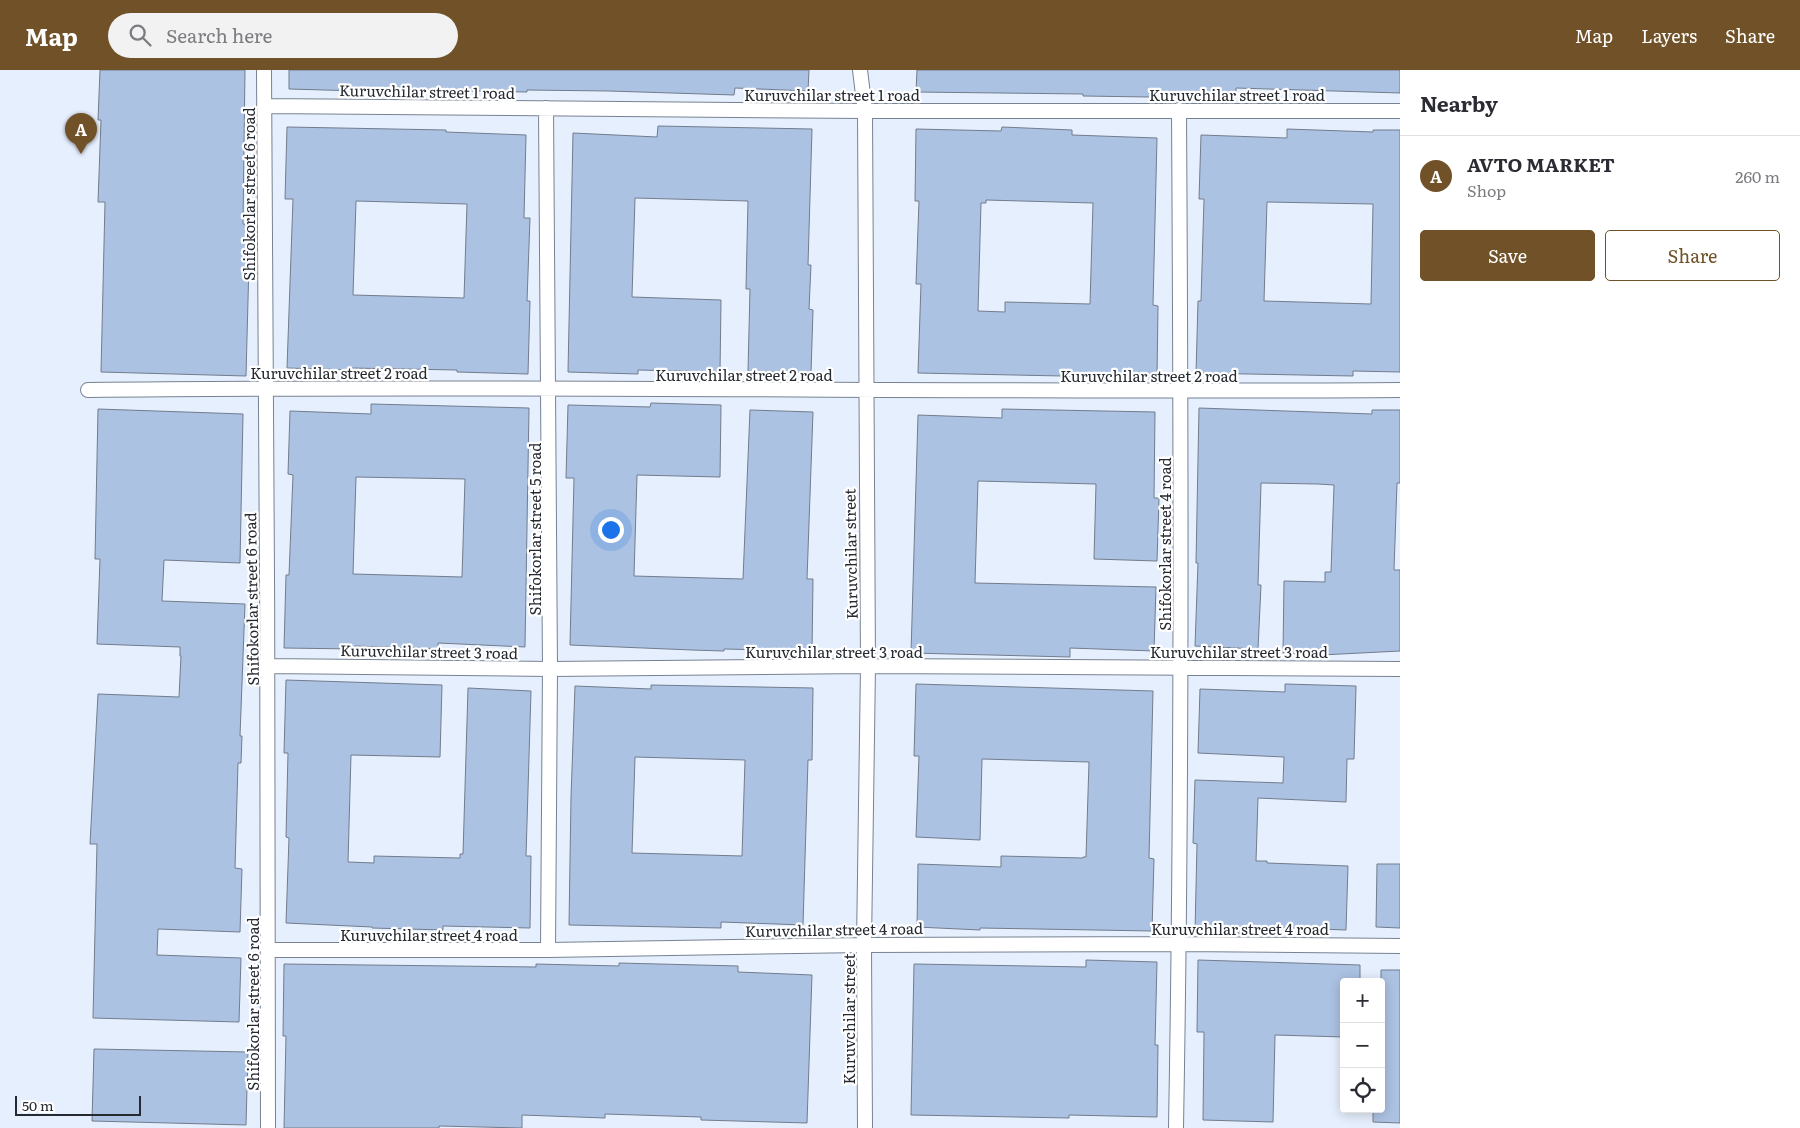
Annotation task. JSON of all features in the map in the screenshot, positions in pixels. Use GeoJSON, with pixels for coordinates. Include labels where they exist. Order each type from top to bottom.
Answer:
{"type":"FeatureCollection","features":[{"type":"Feature","properties":{"kind":"street","name":"Shifokorlar street 6 road"},"geometry":{"type":"LineString","coordinates":[[264,70],[264,388],[268,666],[268,1128]]}},
{"type":"Feature","properties":{"kind":"street","name":"Kuruvchilar street"},"geometry":{"type":"LineString","coordinates":[[860,70],[865,111],[865,391],[868,666],[864,945],[865,1128]]}},
{"type":"Feature","properties":{"kind":"street","name":"Kuruvchilar street 1 road"},"geometry":{"type":"LineString","coordinates":[[264,106],[865,111],[1179,110],[1400,112]]}},
{"type":"Feature","properties":{"kind":"street","name":"Shifokorlar street 5 road"},"geometry":{"type":"LineString","coordinates":[[546,108],[550,669],[548,950]]}},
{"type":"Feature","properties":{"kind":"street","name":"Shifokorlar street 4 road"},"geometry":{"type":"LineString","coordinates":[[1176,1128],[1179,944],[1181,392],[1179,110]]}},
{"type":"Feature","properties":{"kind":"street","name":"Kuruvchilar street 2 road"},"geometry":{"type":"LineString","coordinates":[[88,390],[264,388],[1181,392],[1400,390]]}},
{"type":"Feature","properties":{"kind":"street","name":"Kuruvchilar street 3 road"},"geometry":{"type":"LineString","coordinates":[[268,666],[550,669],[868,666],[1400,669]]}},
{"type":"Feature","properties":{"kind":"street","name":"Kuruvchilar street 4 road"},"geometry":{"type":"LineString","coordinates":[[269,950],[548,950],[864,945],[1179,944],[1400,946]]}},
{"type":"Feature","properties":{"kind":"building"},"geometry":{"type":"Polygon","coordinates":[[[100,70],[245,70],[243,224],[250,225],[246,376],[101,372],[105,202],[98,202],[101,120],[98,120],[100,70]]]}},
{"type":"Feature","properties":{"kind":"building"},"geometry":{"type":"Polygon","coordinates":[[[289,70],[809,70],[808,91],[735,88],[734,95],[609,91],[527,90],[527,92],[359,89],[359,91],[289,89],[289,70]]]}},
{"type":"Feature","properties":{"kind":"building"},"geometry":{"type":"Polygon","coordinates":[[[917,70],[1400,70],[1400,93],[1236,88],[1236,95],[1150,93],[1150,97],[1083,96],[1083,94],[916,92],[917,70]]]}},
{"type":"Feature","properties":{"kind":"building"},"geometry":{"type":"Polygon","coordinates":[[[658,126],[812,129],[808,265],[811,265],[809,309],[813,310],[811,373],[748,371],[750,289],[746,289],[748,201],[635,198],[632,297],[721,300],[720,372],[638,370],[638,374],[568,372],[573,133],[657,137],[658,126]]]}},
{"type":"Feature","properties":{"kind":"building"},"geometry":{"type":"Polygon","coordinates":[[[287,127],[446,130],[446,132],[526,135],[524,218],[530,218],[527,301],[530,301],[528,374],[457,372],[457,370],[287,368],[293,199],[285,199],[287,127]],[[356,201],[353,295],[464,298],[467,204],[356,201]]]}},
{"type":"Feature","properties":{"kind":"building"},"geometry":{"type":"Polygon","coordinates":[[[1002,127],[1072,130],[1072,135],[1157,138],[1153,305],[1158,306],[1157,378],[918,373],[921,284],[916,284],[919,201],[915,201],[916,129],[1001,131],[1002,127]],[[986,200],[986,203],[981,203],[978,311],[1005,312],[1005,302],[1090,304],[1093,203],[986,200]]]}},
{"type":"Feature","properties":{"kind":"building"},"geometry":{"type":"Polygon","coordinates":[[[1287,129],[1373,132],[1373,130],[1400,130],[1400,372],[1353,371],[1353,376],[1196,373],[1198,301],[1201,301],[1204,199],[1199,199],[1201,135],[1287,138],[1287,129]],[[1267,202],[1264,301],[1371,304],[1373,204],[1267,202]]]}},
{"type":"Feature","properties":{"kind":"building"},"geometry":{"type":"Polygon","coordinates":[[[651,403],[721,405],[720,477],[637,475],[634,576],[743,579],[750,410],[813,412],[807,579],[813,579],[812,651],[724,649],[724,651],[570,645],[574,478],[566,478],[568,405],[650,407],[651,403]]]}},
{"type":"Feature","properties":{"kind":"building"},"geometry":{"type":"Polygon","coordinates":[[[371,404],[529,408],[525,647],[438,643],[438,649],[355,646],[355,649],[284,648],[286,575],[289,575],[293,475],[288,474],[290,411],[371,414],[371,404]],[[356,477],[353,574],[462,577],[465,479],[356,477]]]}},
{"type":"Feature","properties":{"kind":"building"},"geometry":{"type":"Polygon","coordinates":[[[1199,408],[1372,414],[1372,410],[1400,410],[1400,483],[1397,483],[1394,570],[1400,570],[1400,651],[1321,655],[1283,653],[1284,581],[1325,582],[1325,572],[1331,572],[1334,485],[1318,484],[1261,483],[1258,585],[1261,585],[1258,649],[1195,646],[1198,563],[1196,563],[1199,408]]]}},
{"type":"Feature","properties":{"kind":"building"},"geometry":{"type":"Polygon","coordinates":[[[98,409],[243,414],[240,563],[164,560],[162,601],[245,604],[240,736],[242,736],[241,763],[238,763],[235,868],[242,869],[240,932],[158,929],[157,955],[241,958],[239,1022],[93,1018],[97,844],[90,844],[98,694],[179,697],[181,656],[180,647],[97,644],[100,559],[95,559],[98,409]]]}},
{"type":"Feature","properties":{"kind":"building"},"geometry":{"type":"Polygon","coordinates":[[[1002,409],[1155,412],[1154,498],[1159,498],[1157,561],[1094,559],[1096,484],[978,481],[975,583],[1156,587],[1154,651],[1070,648],[1070,657],[911,653],[918,415],[1002,418],[1002,409]]]}},
{"type":"Feature","properties":{"kind":"building"},"geometry":{"type":"Polygon","coordinates":[[[286,680],[442,685],[440,757],[351,755],[348,862],[374,863],[374,856],[460,858],[460,854],[463,854],[468,688],[531,691],[526,856],[531,856],[530,928],[443,926],[443,930],[286,923],[289,838],[286,837],[288,753],[284,753],[286,680]]]}},
{"type":"Feature","properties":{"kind":"building"},"geometry":{"type":"Polygon","coordinates":[[[916,684],[1153,691],[1149,858],[1154,859],[1152,931],[980,928],[980,930],[917,927],[918,864],[1001,867],[1001,856],[1086,857],[1089,762],[982,759],[980,840],[916,837],[919,756],[914,756],[916,684]]]}},
{"type":"Feature","properties":{"kind":"building"},"geometry":{"type":"Polygon","coordinates":[[[1285,684],[1356,686],[1354,759],[1347,759],[1346,802],[1258,798],[1256,861],[1348,866],[1346,930],[1266,927],[1266,934],[1195,932],[1197,844],[1193,843],[1195,780],[1283,783],[1284,757],[1198,753],[1200,689],[1285,692],[1285,684]]]}},
{"type":"Feature","properties":{"kind":"building"},"geometry":{"type":"Polygon","coordinates":[[[651,685],[813,688],[812,760],[808,760],[803,925],[721,922],[721,928],[569,925],[575,686],[651,689],[651,685]],[[635,757],[632,853],[742,856],[745,760],[635,757]]]}},
{"type":"Feature","properties":{"kind":"building"},"geometry":{"type":"Polygon","coordinates":[[[1377,864],[1400,864],[1400,928],[1376,927],[1377,864]]]}},
{"type":"Feature","properties":{"kind":"building"},"geometry":{"type":"Polygon","coordinates":[[[1086,960],[1157,962],[1155,1045],[1158,1045],[1157,1117],[1069,1115],[1069,1118],[911,1115],[914,964],[1086,967],[1086,960]]]}},
{"type":"Feature","properties":{"kind":"building"},"geometry":{"type":"Polygon","coordinates":[[[1198,960],[1360,965],[1360,978],[1340,978],[1340,1037],[1275,1035],[1273,1122],[1203,1120],[1204,1032],[1197,1032],[1198,960]]]}},
{"type":"Feature","properties":{"kind":"building"},"geometry":{"type":"Polygon","coordinates":[[[619,963],[738,966],[738,972],[812,975],[807,1123],[701,1120],[701,1117],[605,1114],[605,1118],[522,1115],[522,1128],[439,1126],[439,1128],[284,1128],[286,1036],[283,1036],[284,964],[536,967],[536,964],[619,966],[619,963]]]}},
{"type":"Feature","properties":{"kind":"building"},"geometry":{"type":"Polygon","coordinates":[[[1381,970],[1400,970],[1400,1123],[1373,1122],[1373,1113],[1385,1113],[1385,978],[1381,978],[1381,970]]]}},
{"type":"Feature","properties":{"kind":"building"},"geometry":{"type":"Polygon","coordinates":[[[94,1049],[248,1052],[246,1125],[92,1121],[94,1049]]]}},
{"type":"Feature","properties":{"kind":"place","name":"AVTO MARKET"},"geometry":{"type":"Point","coordinates":[81,154]}}]}
